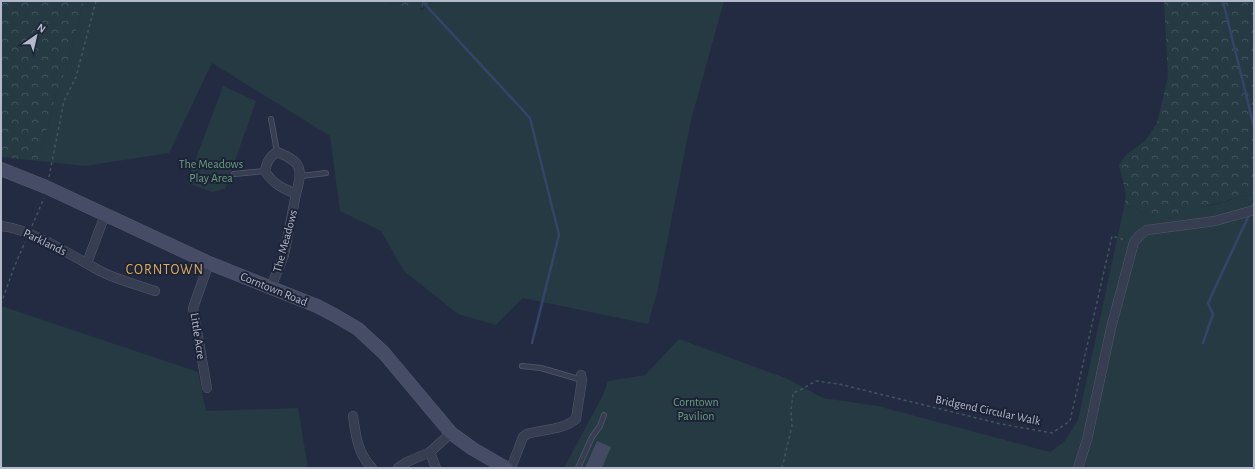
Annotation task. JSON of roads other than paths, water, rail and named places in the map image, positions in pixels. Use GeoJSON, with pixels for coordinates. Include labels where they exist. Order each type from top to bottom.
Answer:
{"type":"FeatureCollection","features":[{"type":"Feature","properties":{"kind":"main road","name":"Corntown Road"},"geometry":{"type":"LineString","coordinates":[[1,170],[46,187],[209,263],[317,306],[336,316],[358,329],[384,353],[451,433],[473,449],[506,468]]}},
{"type":"Feature","properties":{"kind":"street"},"geometry":{"type":"LineString","coordinates":[[265,171],[267,162],[271,155],[277,152],[291,157],[298,166],[301,176]]}},
{"type":"Feature","properties":{"kind":"street","name":"The Meadows"},"geometry":{"type":"LineString","coordinates":[[265,171],[270,180],[284,189],[296,194]]}},
{"type":"Feature","properties":{"kind":"street","name":"The Meadows"},"geometry":{"type":"LineString","coordinates":[[271,287],[284,255],[301,176]]}},
{"type":"Feature","properties":{"kind":"street"},"geometry":{"type":"LineString","coordinates":[[1078,468],[1087,440],[1110,328],[1134,242],[1147,230],[1215,221],[1254,210]]}},
{"type":"Feature","properties":{"kind":"street"},"geometry":{"type":"LineString","coordinates":[[87,263],[105,215]]}},
{"type":"Feature","properties":{"kind":"street","name":"Parklands"},"geometry":{"type":"LineString","coordinates":[[1,226],[12,227],[29,234],[103,272],[155,291]]}},
{"type":"Feature","properties":{"kind":"street","name":"Little Acre"},"geometry":{"type":"LineString","coordinates":[[207,388],[193,308],[209,263]]}},
{"type":"Feature","properties":{"kind":"street"},"geometry":{"type":"LineString","coordinates":[[511,468],[523,437],[527,434],[571,424],[576,419],[582,377]]}},
{"type":"Feature","properties":{"kind":"street"},"geometry":{"type":"LineString","coordinates":[[353,416],[357,443],[362,456],[372,468]]}},
{"type":"Feature","properties":{"kind":"street"},"geometry":{"type":"LineString","coordinates":[[398,468],[407,462],[430,452],[451,433]]}},
{"type":"Feature","properties":{"kind":"street"},"geometry":{"type":"LineString","coordinates":[[430,452],[436,468]]}},
{"type":"Feature","properties":{"kind":"lane"},"geometry":{"type":"LineString","coordinates":[[271,119],[277,152]]}},
{"type":"Feature","properties":{"kind":"lane"},"geometry":{"type":"LineString","coordinates":[[234,174],[265,171]]}},
{"type":"Feature","properties":{"kind":"lane"},"geometry":{"type":"LineString","coordinates":[[301,176],[326,173]]}},
{"type":"Feature","properties":{"kind":"lane"},"geometry":{"type":"LineString","coordinates":[[522,366],[541,368],[582,377]]}},
{"type":"Feature","properties":{"kind":"lane"},"geometry":{"type":"LineString","coordinates":[[578,468],[592,437],[600,426],[604,414]]}},
{"type":"Feature","properties":{"kind":"waterway"},"geometry":{"type":"LineString","coordinates":[[422,1],[530,118],[559,235],[532,343]]}},
{"type":"Feature","properties":{"kind":"waterway"},"geometry":{"type":"LineString","coordinates":[[1223,1],[1254,127]]}},
{"type":"Feature","properties":{"kind":"waterway"},"geometry":{"type":"LineString","coordinates":[[1252,208],[1254,203]]}},
{"type":"Feature","properties":{"kind":"waterway"},"geometry":{"type":"LineString","coordinates":[[1203,343],[1213,314],[1208,303],[1249,215]]}},
{"type":"Feature","properties":{"kind":"district","name":"CORNTOWN"},"geometry":{"type":"Point","coordinates":[165,270]}},
{"type":"Feature","properties":{"kind":"park label","name":"The Meadows Play Area"},"geometry":{"type":"Point","coordinates":[211,171]}},
{"type":"Feature","properties":{"kind":"park label","name":"Corntown Pavilion"},"geometry":{"type":"Point","coordinates":[696,409]}}]}
